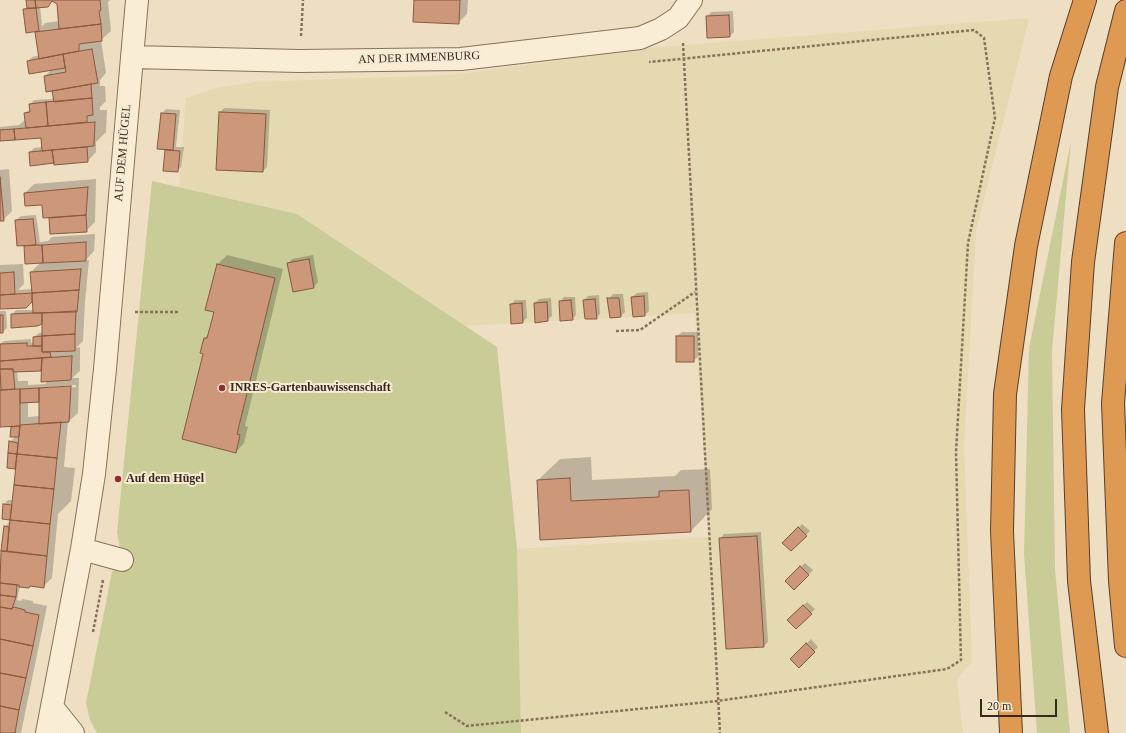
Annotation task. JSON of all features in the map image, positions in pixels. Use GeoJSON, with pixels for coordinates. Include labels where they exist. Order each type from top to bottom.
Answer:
{"type":"FeatureCollection","features":[{"type":"Feature","properties":{"kind":"highway"},"geometry":{"type":"LineString","coordinates":[[1012,733],[1002,531],[1005,394],[1026,246],[1061,76],[1085,0]]}},
{"type":"Feature","properties":{"kind":"highway"},"geometry":{"type":"LineString","coordinates":[[1097,733],[1079,581],[1073,409],[1084,254],[1107,87],[1126,11]]}},
{"type":"Feature","properties":{"kind":"highway"},"geometry":{"type":"LineString","coordinates":[[1126,243],[1113,403],[1120,580],[1126,646]]}},
{"type":"Feature","properties":{"kind":"street","name":"AUF DEM HÜGEL"},"geometry":{"type":"LineString","coordinates":[[47,733],[82,549],[94,474],[100,422],[137,0]]}},
{"type":"Feature","properties":{"kind":"street","name":"AN DER IMMENBURG"},"geometry":{"type":"LineString","coordinates":[[132,57],[300,61],[461,59],[640,38],[661,29],[678,18],[691,0]]}},
{"type":"Feature","properties":{"kind":"street"},"geometry":{"type":"LineString","coordinates":[[82,549],[122,560]]}},
{"type":"Feature","properties":{"kind":"street"},"geometry":{"type":"LineString","coordinates":[[52,707],[73,733]]}},
{"type":"Feature","properties":{"kind":"path"},"geometry":{"type":"LineString","coordinates":[[300,61],[303,0]]}},
{"type":"Feature","properties":{"kind":"path"},"geometry":{"type":"LineString","coordinates":[[678,18],[684,45],[717,701],[720,733]]}},
{"type":"Feature","properties":{"kind":"path"},"geometry":{"type":"LineString","coordinates":[[445,712],[467,726],[717,701],[947,670],[961,660],[956,452],[968,243],[995,118],[984,38],[974,30],[644,63]]}},
{"type":"Feature","properties":{"kind":"path"},"geometry":{"type":"LineString","coordinates":[[616,331],[640,330],[696,291]]}},
{"type":"Feature","properties":{"kind":"path"},"geometry":{"type":"LineString","coordinates":[[132,312],[178,312]]}},
{"type":"Feature","properties":{"kind":"shaded area"},"geometry":{"type":"Polygon","coordinates":[[[1029,18],[976,231],[964,446],[972,662],[957,679],[963,733],[521,733],[517,549],[709,537],[695,313],[465,326],[297,214],[179,187],[186,98],[215,88],[255,82],[453,75],[648,48],[1029,18]]]}},
{"type":"Feature","properties":{"kind":"green space"},"geometry":{"type":"Polygon","coordinates":[[[1071,141],[1052,351],[1055,569],[1070,733],[1037,733],[1024,554],[1029,348],[1071,141]]]}},
{"type":"Feature","properties":{"kind":"green space"},"geometry":{"type":"Polygon","coordinates":[[[152,181],[297,214],[497,347],[517,549],[521,733],[97,733],[90,720],[86,703],[112,572],[122,560],[117,532],[152,181]]]}},
{"type":"Feature","properties":{"kind":"building"},"geometry":{"type":"Polygon","coordinates":[[[26,0],[35,0],[36,8],[27,8],[26,0]]]}},
{"type":"Feature","properties":{"kind":"building"},"geometry":{"type":"Polygon","coordinates":[[[35,0],[100,0],[101,10],[99,11],[101,24],[59,29],[57,4],[52,1],[48,7],[36,8],[35,0]]]}},
{"type":"Feature","properties":{"kind":"building"},"geometry":{"type":"Polygon","coordinates":[[[414,0],[460,0],[459,24],[413,22],[414,0]]]}},
{"type":"Feature","properties":{"kind":"building"},"geometry":{"type":"Polygon","coordinates":[[[36,8],[39,31],[26,33],[23,9],[36,8]]]}},
{"type":"Feature","properties":{"kind":"building"},"geometry":{"type":"Polygon","coordinates":[[[729,15],[730,37],[707,38],[706,16],[729,15]]]}},
{"type":"Feature","properties":{"kind":"building"},"geometry":{"type":"Polygon","coordinates":[[[101,24],[102,41],[79,44],[79,51],[39,59],[35,32],[101,24]]]}},
{"type":"Feature","properties":{"kind":"building"},"geometry":{"type":"Polygon","coordinates":[[[92,49],[98,83],[46,92],[44,76],[66,72],[63,54],[92,49]]]}},
{"type":"Feature","properties":{"kind":"building"},"geometry":{"type":"Polygon","coordinates":[[[63,54],[65,68],[29,74],[27,61],[63,54]]]}},
{"type":"Feature","properties":{"kind":"building"},"geometry":{"type":"Polygon","coordinates":[[[91,84],[92,98],[54,102],[52,91],[91,84]]]}},
{"type":"Feature","properties":{"kind":"building"},"geometry":{"type":"Polygon","coordinates":[[[92,98],[93,115],[87,116],[87,122],[48,126],[46,102],[92,98]]]}},
{"type":"Feature","properties":{"kind":"building"},"geometry":{"type":"Polygon","coordinates":[[[46,102],[48,126],[26,128],[24,113],[30,112],[29,104],[46,102]]]}},
{"type":"Feature","properties":{"kind":"building"},"geometry":{"type":"Polygon","coordinates":[[[219,112],[266,114],[263,172],[216,170],[219,112]]]}},
{"type":"Feature","properties":{"kind":"building"},"geometry":{"type":"Polygon","coordinates":[[[161,113],[176,114],[173,150],[157,149],[161,113]]]}},
{"type":"Feature","properties":{"kind":"building"},"geometry":{"type":"Polygon","coordinates":[[[95,122],[94,146],[42,151],[41,138],[15,140],[14,129],[95,122]]]}},
{"type":"Feature","properties":{"kind":"building"},"geometry":{"type":"Polygon","coordinates":[[[14,129],[15,140],[0,141],[0,130],[14,129]]]}},
{"type":"Feature","properties":{"kind":"building"},"geometry":{"type":"Polygon","coordinates":[[[87,147],[88,162],[54,165],[52,150],[87,147]]]}},
{"type":"Feature","properties":{"kind":"building"},"geometry":{"type":"Polygon","coordinates":[[[52,150],[54,163],[30,166],[29,152],[52,150]]]}},
{"type":"Feature","properties":{"kind":"building"},"geometry":{"type":"Polygon","coordinates":[[[165,150],[180,151],[178,172],[163,171],[165,150]]]}},
{"type":"Feature","properties":{"kind":"building"},"geometry":{"type":"Polygon","coordinates":[[[0,177],[4,221],[0,221],[0,177]]]}},
{"type":"Feature","properties":{"kind":"building"},"geometry":{"type":"Polygon","coordinates":[[[88,187],[86,215],[43,218],[42,205],[25,206],[24,193],[88,187]]]}},
{"type":"Feature","properties":{"kind":"building"},"geometry":{"type":"Polygon","coordinates":[[[86,215],[87,232],[50,234],[49,218],[86,215]]]}},
{"type":"Feature","properties":{"kind":"building"},"geometry":{"type":"Polygon","coordinates":[[[33,219],[36,245],[17,246],[15,220],[33,219]]]}},
{"type":"Feature","properties":{"kind":"building"},"geometry":{"type":"Polygon","coordinates":[[[86,242],[86,261],[43,263],[42,245],[86,242]]]}},
{"type":"Feature","properties":{"kind":"building"},"geometry":{"type":"Polygon","coordinates":[[[42,245],[43,263],[25,264],[24,246],[42,245]]]}},
{"type":"Feature","properties":{"kind":"building"},"geometry":{"type":"Polygon","coordinates":[[[309,259],[314,288],[293,292],[287,263],[309,259]]]}},
{"type":"Feature","properties":{"kind":"building","name":"INRES-Gartenbauwissenschaft"},"geometry":{"type":"Polygon","coordinates":[[[217,264],[275,278],[237,434],[240,435],[236,453],[182,439],[203,354],[200,353],[204,338],[207,338],[214,312],[205,310],[217,264]]]}},
{"type":"Feature","properties":{"kind":"building"},"geometry":{"type":"Polygon","coordinates":[[[81,269],[79,290],[32,293],[30,272],[81,269]]]}},
{"type":"Feature","properties":{"kind":"building"},"geometry":{"type":"Polygon","coordinates":[[[14,272],[15,294],[0,295],[0,273],[14,272]]]}},
{"type":"Feature","properties":{"kind":"building"},"geometry":{"type":"Polygon","coordinates":[[[79,290],[77,312],[33,313],[32,293],[79,290]]]}},
{"type":"Feature","properties":{"kind":"building"},"geometry":{"type":"Polygon","coordinates":[[[32,293],[32,302],[26,308],[0,309],[0,295],[32,293]]]}},
{"type":"Feature","properties":{"kind":"building"},"geometry":{"type":"Polygon","coordinates":[[[644,296],[645,316],[633,317],[631,297],[644,296]]]}},
{"type":"Feature","properties":{"kind":"building"},"geometry":{"type":"Polygon","coordinates":[[[607,298],[619,298],[621,317],[610,318],[607,298]]]}},
{"type":"Feature","properties":{"kind":"building"},"geometry":{"type":"Polygon","coordinates":[[[595,299],[597,319],[585,319],[583,300],[595,299]]]}},
{"type":"Feature","properties":{"kind":"building"},"geometry":{"type":"Polygon","coordinates":[[[571,300],[573,320],[560,321],[559,301],[571,300]]]}},
{"type":"Feature","properties":{"kind":"building"},"geometry":{"type":"Polygon","coordinates":[[[547,302],[548,321],[535,323],[534,303],[547,302]]]}},
{"type":"Feature","properties":{"kind":"building"},"geometry":{"type":"Polygon","coordinates":[[[522,303],[523,323],[511,324],[510,304],[522,303]]]}},
{"type":"Feature","properties":{"kind":"building"},"geometry":{"type":"Polygon","coordinates":[[[76,311],[75,334],[42,336],[42,313],[76,311]]]}},
{"type":"Feature","properties":{"kind":"building"},"geometry":{"type":"Polygon","coordinates":[[[42,313],[42,324],[37,326],[11,328],[11,314],[42,313]]]}},
{"type":"Feature","properties":{"kind":"building"},"geometry":{"type":"Polygon","coordinates":[[[0,315],[3,315],[3,333],[0,333],[0,315]]]}},
{"type":"Feature","properties":{"kind":"building"},"geometry":{"type":"Polygon","coordinates":[[[75,334],[75,351],[42,352],[42,336],[75,334]]]}},
{"type":"Feature","properties":{"kind":"building"},"geometry":{"type":"Polygon","coordinates":[[[42,336],[42,346],[33,346],[33,337],[42,336]]]}},
{"type":"Feature","properties":{"kind":"building"},"geometry":{"type":"Polygon","coordinates":[[[676,336],[694,336],[694,362],[676,362],[676,336]]]}},
{"type":"Feature","properties":{"kind":"building"},"geometry":{"type":"Polygon","coordinates":[[[27,343],[27,346],[42,346],[42,352],[50,352],[51,357],[0,361],[0,344],[27,343]]]}},
{"type":"Feature","properties":{"kind":"building"},"geometry":{"type":"Polygon","coordinates":[[[72,356],[71,380],[41,382],[42,358],[72,356]]]}},
{"type":"Feature","properties":{"kind":"building"},"geometry":{"type":"Polygon","coordinates":[[[42,358],[41,371],[13,372],[13,369],[0,369],[0,361],[42,358]]]}},
{"type":"Feature","properties":{"kind":"building"},"geometry":{"type":"Polygon","coordinates":[[[0,369],[13,369],[15,389],[1,390],[0,369]]]}},
{"type":"Feature","properties":{"kind":"building"},"geometry":{"type":"Polygon","coordinates":[[[71,386],[69,422],[39,424],[39,388],[71,386]]]}},
{"type":"Feature","properties":{"kind":"building"},"geometry":{"type":"Polygon","coordinates":[[[39,388],[39,402],[20,403],[20,389],[39,388]]]}},
{"type":"Feature","properties":{"kind":"building"},"geometry":{"type":"Polygon","coordinates":[[[20,389],[20,426],[0,427],[0,390],[20,389]]]}},
{"type":"Feature","properties":{"kind":"building"},"geometry":{"type":"Polygon","coordinates":[[[61,422],[57,458],[17,454],[20,425],[61,422]]]}},
{"type":"Feature","properties":{"kind":"building"},"geometry":{"type":"Polygon","coordinates":[[[20,426],[19,437],[10,437],[11,427],[20,426]]]}},
{"type":"Feature","properties":{"kind":"building"},"geometry":{"type":"Polygon","coordinates":[[[9,441],[18,443],[17,454],[8,453],[9,441]]]}},
{"type":"Feature","properties":{"kind":"building"},"geometry":{"type":"Polygon","coordinates":[[[8,453],[17,454],[15,469],[7,468],[8,453]]]}},
{"type":"Feature","properties":{"kind":"building"},"geometry":{"type":"Polygon","coordinates":[[[17,454],[57,458],[54,489],[14,485],[17,454]]]}},
{"type":"Feature","properties":{"kind":"building"},"geometry":{"type":"Polygon","coordinates":[[[570,478],[571,501],[659,497],[659,491],[689,490],[691,532],[540,540],[537,480],[570,478]]]}},
{"type":"Feature","properties":{"kind":"building"},"geometry":{"type":"Polygon","coordinates":[[[14,485],[54,489],[50,524],[10,520],[14,485]]]}},
{"type":"Feature","properties":{"kind":"building"},"geometry":{"type":"Polygon","coordinates":[[[3,504],[12,505],[10,520],[2,519],[3,504]]]}},
{"type":"Feature","properties":{"kind":"building"},"geometry":{"type":"Polygon","coordinates":[[[10,520],[50,524],[47,556],[7,551],[10,520]]]}},
{"type":"Feature","properties":{"kind":"building"},"geometry":{"type":"Polygon","coordinates":[[[4,526],[9,527],[7,551],[1,551],[4,526]]]}},
{"type":"Feature","properties":{"kind":"building"},"geometry":{"type":"Polygon","coordinates":[[[798,527],[807,536],[791,551],[782,543],[798,527]]]}},
{"type":"Feature","properties":{"kind":"building"},"geometry":{"type":"Polygon","coordinates":[[[757,536],[764,647],[726,649],[719,538],[757,536]]]}},
{"type":"Feature","properties":{"kind":"building"},"geometry":{"type":"Polygon","coordinates":[[[1,551],[47,556],[44,588],[30,586],[29,588],[19,587],[19,585],[0,583],[1,551]]]}},
{"type":"Feature","properties":{"kind":"building"},"geometry":{"type":"Polygon","coordinates":[[[800,566],[809,575],[794,590],[785,581],[800,566]]]}},
{"type":"Feature","properties":{"kind":"building"},"geometry":{"type":"Polygon","coordinates":[[[0,583],[17,585],[16,597],[0,595],[0,583]]]}},
{"type":"Feature","properties":{"kind":"building"},"geometry":{"type":"Polygon","coordinates":[[[0,595],[16,597],[12,609],[0,607],[0,595]]]}},
{"type":"Feature","properties":{"kind":"building"},"geometry":{"type":"Polygon","coordinates":[[[803,605],[812,614],[796,629],[787,620],[803,605]]]}},
{"type":"Feature","properties":{"kind":"building"},"geometry":{"type":"Polygon","coordinates":[[[0,607],[12,609],[14,607],[25,610],[25,612],[39,615],[33,646],[0,639],[0,607]]]}},
{"type":"Feature","properties":{"kind":"building"},"geometry":{"type":"Polygon","coordinates":[[[0,639],[33,646],[26,678],[0,673],[0,639]]]}},
{"type":"Feature","properties":{"kind":"building"},"geometry":{"type":"Polygon","coordinates":[[[806,643],[815,652],[799,668],[790,659],[806,643]]]}},
{"type":"Feature","properties":{"kind":"building"},"geometry":{"type":"Polygon","coordinates":[[[0,673],[26,678],[19,710],[0,706],[0,673]]]}},
{"type":"Feature","properties":{"kind":"building"},"geometry":{"type":"Polygon","coordinates":[[[0,706],[19,710],[15,733],[0,733],[0,706]]]}},
{"type":"Feature","properties":{"kind":"place","name":"INRES-Gartenbauwissenschaft"},"geometry":{"type":"Point","coordinates":[222,388]}},
{"type":"Feature","properties":{"kind":"place","name":"Auf dem Hügel"},"geometry":{"type":"Point","coordinates":[118,479]}}]}
